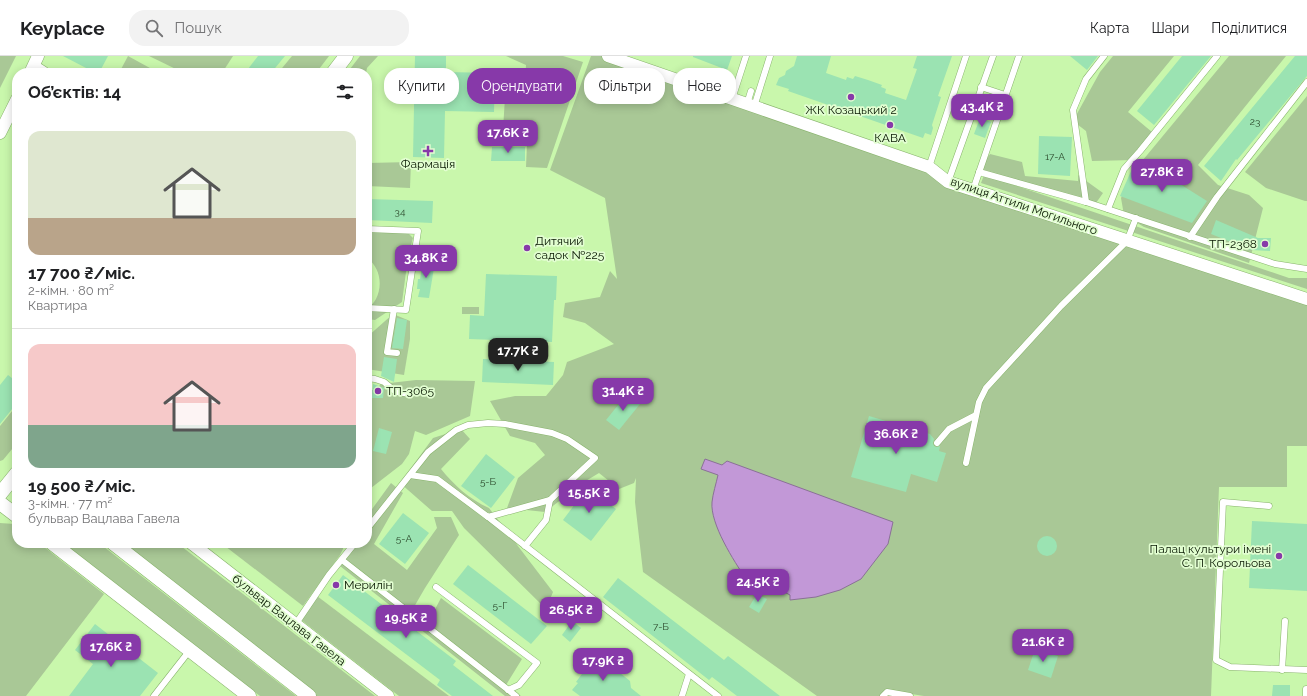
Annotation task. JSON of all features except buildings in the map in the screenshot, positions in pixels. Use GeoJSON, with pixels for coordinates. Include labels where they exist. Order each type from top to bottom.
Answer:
{"type":"FeatureCollection","features":[{"type":"Feature","properties":{"kind":"street"},"geometry":{"type":"LineString","coordinates":[[337,68],[346,56]]}},
{"type":"Feature","properties":{"kind":"street","name":"вулиця Аттили Могильного"},"geometry":{"type":"LineString","coordinates":[[608,56],[673,79]]}},
{"type":"Feature","properties":{"kind":"street","name":"вулиця Аттили Могильного"},"geometry":{"type":"LineString","coordinates":[[736,101],[929,168],[948,182],[1307,299]]}},
{"type":"Feature","properties":{"kind":"street"},"geometry":{"type":"LineString","coordinates":[[0,133],[12,109]]}},
{"type":"Feature","properties":{"kind":"street"},"geometry":{"type":"LineString","coordinates":[[0,494],[12,479]]}},
{"type":"Feature","properties":{"kind":"street"},"geometry":{"type":"LineString","coordinates":[[0,503],[12,512]]}},
{"type":"Feature","properties":{"kind":"street"},"geometry":{"type":"LineString","coordinates":[[58,548],[249,696]]}},
{"type":"Feature","properties":{"kind":"street"},"geometry":{"type":"LineString","coordinates":[[119,548],[309,696]]}},
{"type":"Feature","properties":{"kind":"street","name":"бульвар Вацлава Гавела"},"geometry":{"type":"LineString","coordinates":[[197,548],[388,696]]}},
{"type":"Feature","properties":{"kind":"lane"},"geometry":{"type":"LineString","coordinates":[[736,87],[746,56]]}},
{"type":"Feature","properties":{"kind":"lane"},"geometry":{"type":"LineString","coordinates":[[750,106],[770,56]]}},
{"type":"Feature","properties":{"kind":"lane"},"geometry":{"type":"LineString","coordinates":[[929,168],[966,56]]}},
{"type":"Feature","properties":{"kind":"lane"},"geometry":{"type":"LineString","coordinates":[[948,182],[993,56]]}},
{"type":"Feature","properties":{"kind":"lane"},"geometry":{"type":"LineString","coordinates":[[973,190],[1019,56]]}},
{"type":"Feature","properties":{"kind":"lane"},"geometry":{"type":"LineString","coordinates":[[1086,202],[1073,110],[1086,78],[1104,56]]}},
{"type":"Feature","properties":{"kind":"lane"},"geometry":{"type":"LineString","coordinates":[[1108,209],[1124,169],[1218,56]]}},
{"type":"Feature","properties":{"kind":"lane"},"geometry":{"type":"LineString","coordinates":[[1190,236],[1217,197],[1307,82]]}},
{"type":"Feature","properties":{"kind":"lane"},"geometry":{"type":"LineString","coordinates":[[981,87],[1005,95]]}},
{"type":"Feature","properties":{"kind":"lane"},"geometry":{"type":"LineString","coordinates":[[750,106],[751,91]]}},
{"type":"Feature","properties":{"kind":"lane"},"geometry":{"type":"LineString","coordinates":[[979,172],[1086,202],[1275,264],[1307,269]]}},
{"type":"Feature","properties":{"kind":"lane"},"geometry":{"type":"LineString","coordinates":[[966,463],[979,402],[986,388],[1056,312],[1127,241],[1136,218]]}},
{"type":"Feature","properties":{"kind":"lane"},"geometry":{"type":"LineString","coordinates":[[372,229],[418,231],[406,310],[372,308]]}},
{"type":"Feature","properties":{"kind":"lane"},"geometry":{"type":"LineString","coordinates":[[394,309],[387,352],[397,353]]}},
{"type":"Feature","properties":{"kind":"lane"},"geometry":{"type":"LineString","coordinates":[[372,379],[384,382],[396,392],[411,394]]}},
{"type":"Feature","properties":{"kind":"lane"},"geometry":{"type":"LineString","coordinates":[[937,443],[949,429],[976,415]]}},
{"type":"Feature","properties":{"kind":"lane"},"geometry":{"type":"LineString","coordinates":[[372,522],[428,452],[456,430],[475,424],[505,424],[552,433],[567,439],[595,458],[550,500],[488,517]]}},
{"type":"Feature","properties":{"kind":"lane"},"geometry":{"type":"LineString","coordinates":[[410,475],[437,479],[718,696]]}},
{"type":"Feature","properties":{"kind":"lane"},"geometry":{"type":"LineString","coordinates":[[525,546],[546,520],[550,500]]}},
{"type":"Feature","properties":{"kind":"lane"},"geometry":{"type":"LineString","coordinates":[[1269,506],[1223,502],[1216,660],[1230,667],[1307,670]]}},
{"type":"Feature","properties":{"kind":"lane"},"geometry":{"type":"LineString","coordinates":[[295,624],[329,575],[351,548]]}},
{"type":"Feature","properties":{"kind":"lane"},"geometry":{"type":"LineString","coordinates":[[342,560],[516,696]]}},
{"type":"Feature","properties":{"kind":"lane"},"geometry":{"type":"LineString","coordinates":[[436,586],[537,663],[519,684],[508,690]]}},
{"type":"Feature","properties":{"kind":"lane"},"geometry":{"type":"LineString","coordinates":[[1282,670],[1285,622]]}},
{"type":"Feature","properties":{"kind":"lane"},"geometry":{"type":"LineString","coordinates":[[154,696],[190,650]]}},
{"type":"Feature","properties":{"kind":"lane"},"geometry":{"type":"LineString","coordinates":[[682,696],[689,674]]}},
{"type":"Feature","properties":{"kind":"lane"},"geometry":{"type":"LineString","coordinates":[[1306,689],[1306,696]]}},
{"type":"Feature","properties":{"kind":"lane"},"geometry":{"type":"LineString","coordinates":[[883,696],[887,692],[910,696]]}},
{"type":"Feature","properties":{"kind":"green space"},"geometry":{"type":"Polygon","coordinates":[[[0,56],[16,56],[0,88],[0,56]]]}},
{"type":"Feature","properties":{"kind":"green space"},"geometry":{"type":"Polygon","coordinates":[[[128,56],[150,68],[122,68],[128,56]]]}},
{"type":"Feature","properties":{"kind":"green space"},"geometry":{"type":"Polygon","coordinates":[[[149,56],[233,56],[225,68],[174,68],[149,56]]]}},
{"type":"Feature","properties":{"kind":"green space"},"geometry":{"type":"Polygon","coordinates":[[[292,56],[329,56],[320,68],[282,68],[292,56]]]}},
{"type":"Feature","properties":{"kind":"green space"},"geometry":{"type":"Polygon","coordinates":[[[360,56],[378,56],[367,68],[351,68],[360,56]]]}},
{"type":"Feature","properties":{"kind":"green space"},"geometry":{"type":"Polygon","coordinates":[[[506,56],[563,56],[583,62],[576,83],[576,68],[526,68],[526,65],[506,56]]]}},
{"type":"Feature","properties":{"kind":"green space"},"geometry":{"type":"Polygon","coordinates":[[[591,56],[604,56],[639,68],[587,68],[591,56]]]}},
{"type":"Feature","properties":{"kind":"green space"},"geometry":{"type":"Polygon","coordinates":[[[1113,56],[1174,56],[1128,112],[1152,132],[1134,160],[1092,161],[1086,131],[1073,121],[1100,72],[1113,56]]]}},
{"type":"Feature","properties":{"kind":"green space"},"geometry":{"type":"Polygon","coordinates":[[[1229,56],[1286,56],[1198,165],[1218,185],[1249,195],[1263,208],[1249,263],[1144,227],[1124,215],[1121,198],[1133,172],[1229,56]]]}},
{"type":"Feature","properties":{"kind":"green space"},"geometry":{"type":"Polygon","coordinates":[[[584,75],[584,104],[665,104],[665,77],[673,80],[673,104],[736,104],[736,102],[928,168],[948,183],[1307,302],[1307,446],[1287,446],[1287,487],[1219,487],[1211,696],[924,696],[886,690],[881,696],[817,696],[643,572],[635,502],[636,478],[634,483],[619,489],[599,473],[584,482],[545,512],[507,508],[518,478],[545,455],[535,443],[510,436],[490,401],[515,396],[546,396],[563,375],[567,362],[614,344],[585,323],[563,317],[565,303],[600,297],[610,271],[617,279],[605,198],[550,170],[574,104],[576,104],[576,98],[584,75]]]}},
{"type":"Feature","properties":{"kind":"green space"},"geometry":{"type":"Polygon","coordinates":[[[1307,96],[1307,201],[1305,201],[1266,188],[1245,172],[1307,96]]]}},
{"type":"Feature","properties":{"kind":"green space"},"geometry":{"type":"Polygon","coordinates":[[[505,104],[569,104],[547,168],[526,167],[527,144],[502,145],[505,104]]]}},
{"type":"Feature","properties":{"kind":"green space"},"geometry":{"type":"Polygon","coordinates":[[[990,154],[1022,162],[1025,176],[1078,181],[1078,175],[1103,193],[1096,203],[983,171],[981,166],[990,154]]]}},
{"type":"Feature","properties":{"kind":"green space"},"geometry":{"type":"Polygon","coordinates":[[[411,162],[410,188],[372,186],[372,163],[411,162]]]}},
{"type":"Feature","properties":{"kind":"green space"},"geometry":{"type":"Polygon","coordinates":[[[984,175],[1289,278],[1307,278],[1307,289],[981,183],[984,175]]]}},
{"type":"Feature","properties":{"kind":"green space"},"geometry":{"type":"Polygon","coordinates":[[[372,231],[405,233],[409,234],[413,238],[408,257],[402,302],[375,320],[372,320],[372,304],[378,294],[380,282],[375,266],[372,263],[372,231]]]}},
{"type":"Feature","properties":{"kind":"green space"},"geometry":{"type":"Polygon","coordinates":[[[462,307],[479,307],[479,314],[462,314],[462,307]]]}},
{"type":"Feature","properties":{"kind":"green space"},"geometry":{"type":"Polygon","coordinates":[[[393,314],[410,321],[410,339],[404,375],[372,370],[372,333],[393,314]]]}},
{"type":"Feature","properties":{"kind":"green space"},"geometry":{"type":"Polygon","coordinates":[[[416,380],[475,381],[470,416],[426,435],[415,431],[409,454],[402,464],[372,487],[372,390],[375,390],[381,384],[416,380]]]}},
{"type":"Feature","properties":{"kind":"green space"},"geometry":{"type":"Polygon","coordinates":[[[12,411],[12,449],[3,460],[0,461],[0,426],[12,411]]]}},
{"type":"Feature","properties":{"kind":"green space"},"geometry":{"type":"Polygon","coordinates":[[[461,429],[470,439],[441,469],[462,491],[489,508],[553,592],[546,609],[464,528],[452,511],[432,511],[400,483],[433,438],[461,429]]]}},
{"type":"Feature","properties":{"kind":"green space"},"geometry":{"type":"Polygon","coordinates":[[[391,483],[403,493],[374,544],[407,570],[437,528],[434,517],[451,517],[459,535],[414,607],[432,615],[441,598],[522,659],[506,685],[521,696],[505,696],[340,566],[351,548],[372,548],[372,509],[391,483]]]}},
{"type":"Feature","properties":{"kind":"green space"},"geometry":{"type":"Polygon","coordinates":[[[0,523],[12,524],[12,548],[45,548],[104,594],[26,696],[0,696],[0,523]]]}},
{"type":"Feature","properties":{"kind":"green space"},"geometry":{"type":"Polygon","coordinates":[[[68,548],[105,548],[296,696],[260,696],[68,548]]]}},
{"type":"Feature","properties":{"kind":"green space"},"geometry":{"type":"Polygon","coordinates":[[[126,548],[183,548],[375,696],[316,696],[126,548]]]}},
{"type":"Feature","properties":{"kind":"green space"},"geometry":{"type":"Polygon","coordinates":[[[228,548],[343,548],[340,555],[303,606],[228,548]]]}},
{"type":"Feature","properties":{"kind":"green space"},"geometry":{"type":"Polygon","coordinates":[[[317,596],[449,696],[399,696],[300,619],[317,596]]]}},
{"type":"Feature","properties":{"kind":"shaded area"},"geometry":{"type":"Polygon","coordinates":[[[705,459],[722,465],[727,461],[893,522],[888,544],[861,579],[840,590],[816,597],[790,600],[790,595],[750,574],[746,579],[735,562],[719,531],[712,511],[712,502],[718,475],[701,469],[705,459]]]}},
{"type":"Feature","properties":{"kind":"place","name":"ЖК Козацький 2"},"geometry":{"type":"Point","coordinates":[851,97]}},
{"type":"Feature","properties":{"kind":"place","name":"КАВА"},"geometry":{"type":"Point","coordinates":[890,125]}},
{"type":"Feature","properties":{"kind":"place","name":"Фармація"},"geometry":{"type":"Point","coordinates":[428,151]}},
{"type":"Feature","properties":{"kind":"place","name":"ТП-2368"},"geometry":{"type":"Point","coordinates":[1265,244]}},
{"type":"Feature","properties":{"kind":"place","name":"Дитячий садок №225"},"geometry":{"type":"Point","coordinates":[527,248]}},
{"type":"Feature","properties":{"kind":"place","name":"ТП-3065"},"geometry":{"type":"Point","coordinates":[378,391]}},
{"type":"Feature","properties":{"kind":"place","name":"Палац культури імені С. П. Корольова"},"geometry":{"type":"Point","coordinates":[1279,556]}},
{"type":"Feature","properties":{"kind":"place","name":"Мерилін"},"geometry":{"type":"Point","coordinates":[336,585]}}]}
